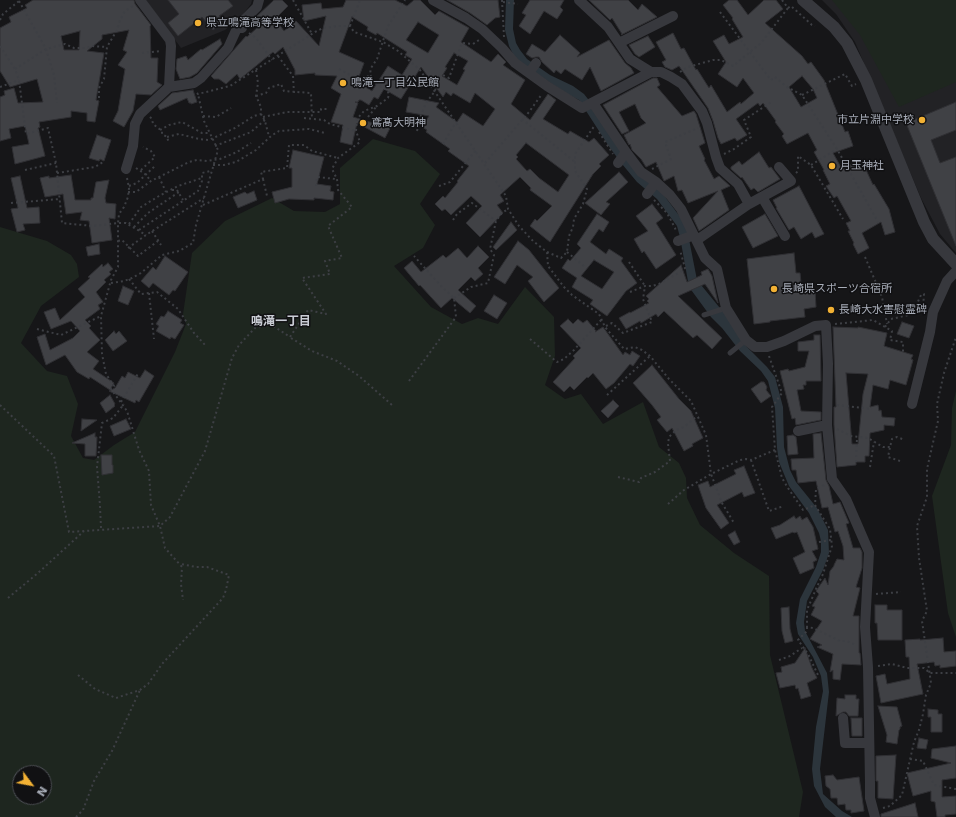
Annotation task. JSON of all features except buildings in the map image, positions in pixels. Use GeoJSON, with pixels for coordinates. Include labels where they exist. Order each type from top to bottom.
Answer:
{"type":"FeatureCollection","features":[{"type":"Feature","properties":{"kind":"street"},"geometry":{"type":"LineString","coordinates":[[140,0],[170,40],[169,88]]}},
{"type":"Feature","properties":{"kind":"street"},"geometry":{"type":"LineString","coordinates":[[126,167],[133,143],[135,124],[143,110],[169,88],[194,83],[201,78],[228,48],[240,27],[256,7],[259,0]]}},
{"type":"Feature","properties":{"kind":"street"},"geometry":{"type":"LineString","coordinates":[[433,0],[466,18],[482,29],[515,63],[582,108],[651,72],[660,72],[682,84],[702,111],[708,123],[720,168],[738,184],[749,204]]}},
{"type":"Feature","properties":{"kind":"street"},"geometry":{"type":"LineString","coordinates":[[579,0],[600,18],[630,59],[651,72]]}},
{"type":"Feature","properties":{"kind":"street"},"geometry":{"type":"LineString","coordinates":[[804,0],[834,28],[847,43],[866,80],[924,222],[933,239],[956,264]]}},
{"type":"Feature","properties":{"kind":"street"},"geometry":{"type":"LineString","coordinates":[[619,43],[673,16]]}},
{"type":"Feature","properties":{"kind":"street"},"geometry":{"type":"LineString","coordinates":[[529,73],[536,63]]}},
{"type":"Feature","properties":{"kind":"street"},"geometry":{"type":"LineString","coordinates":[[593,103],[626,152],[644,174],[656,182],[681,208],[693,237],[705,258],[717,269],[726,308],[746,340],[756,347],[767,347],[784,341],[815,326],[826,325],[828,364],[828,404],[826,425],[832,479],[835,481],[848,503],[868,552],[865,627],[868,667],[870,798],[875,814]]}},
{"type":"Feature","properties":{"kind":"street"},"geometry":{"type":"LineString","coordinates":[[618,163],[626,152]]}},
{"type":"Feature","properties":{"kind":"street"},"geometry":{"type":"LineString","coordinates":[[678,242],[693,237],[791,181],[779,167]]}},
{"type":"Feature","properties":{"kind":"street"},"geometry":{"type":"LineString","coordinates":[[647,194],[656,182]]}},
{"type":"Feature","properties":{"kind":"street"},"geometry":{"type":"LineString","coordinates":[[762,197],[784,236]]}},
{"type":"Feature","properties":{"kind":"street"},"geometry":{"type":"LineString","coordinates":[[912,404],[930,332],[933,312],[947,281],[956,271]]}},
{"type":"Feature","properties":{"kind":"street"},"geometry":{"type":"LineString","coordinates":[[798,431],[826,425]]}},
{"type":"Feature","properties":{"kind":"street"},"geometry":{"type":"LineString","coordinates":[[843,718],[845,743],[869,743]]}},
{"type":"Feature","properties":{"kind":"lane"},"geometry":{"type":"LineString","coordinates":[[704,315],[726,308]]}},
{"type":"Feature","properties":{"kind":"lane"},"geometry":{"type":"LineString","coordinates":[[730,354],[746,340]]}},
{"type":"Feature","properties":{"kind":"path"},"geometry":{"type":"LineString","coordinates":[[0,20],[1,14],[19,0],[46,49],[54,75],[57,103]]}},
{"type":"Feature","properties":{"kind":"path"},"geometry":{"type":"LineString","coordinates":[[99,98],[99,88],[104,79],[107,47],[125,11],[140,0]]}},
{"type":"Feature","properties":{"kind":"path"},"geometry":{"type":"LineString","coordinates":[[293,0],[312,35]]}},
{"type":"Feature","properties":{"kind":"path"},"geometry":{"type":"LineString","coordinates":[[350,26],[360,0]]}},
{"type":"Feature","properties":{"kind":"path"},"geometry":{"type":"LineString","coordinates":[[368,117],[377,106],[388,98],[389,94],[387,90],[373,82],[370,76],[371,68],[382,48],[388,26],[405,0]]}},
{"type":"Feature","properties":{"kind":"path"},"geometry":{"type":"LineString","coordinates":[[502,48],[505,43],[503,1],[518,4]]}},
{"type":"Feature","properties":{"kind":"path"},"geometry":{"type":"LineString","coordinates":[[671,77],[688,67],[713,60],[720,60],[733,66],[761,43],[788,8]]}},
{"type":"Feature","properties":{"kind":"path"},"geometry":{"type":"LineString","coordinates":[[720,12],[771,80],[776,77],[787,87],[802,94],[837,149],[878,222]]}},
{"type":"Feature","properties":{"kind":"path"},"geometry":{"type":"LineString","coordinates":[[198,94],[230,86],[324,28],[350,26]]}},
{"type":"Feature","properties":{"kind":"path"},"geometry":{"type":"LineString","coordinates":[[350,26],[354,32],[383,42],[398,51],[420,70],[485,163],[506,196],[508,209],[524,231],[533,241],[547,252],[561,258],[567,252],[569,236],[573,227],[574,219],[583,204],[587,189],[575,171],[575,154],[595,125]]}},
{"type":"Feature","properties":{"kind":"path"},"geometry":{"type":"LineString","coordinates":[[240,27],[256,38],[272,60]]}},
{"type":"Feature","properties":{"kind":"path"},"geometry":{"type":"LineString","coordinates":[[417,131],[426,103],[435,91],[438,76],[443,75],[449,78],[462,43],[473,44],[487,35]]}},
{"type":"Feature","properties":{"kind":"path"},"geometry":{"type":"LineString","coordinates":[[15,69],[46,49],[65,44],[74,48],[87,48],[91,46],[107,47]]}},
{"type":"Feature","properties":{"kind":"path"},"geometry":{"type":"LineString","coordinates":[[0,46],[15,69],[19,80],[26,134],[48,128],[56,163],[62,223],[93,226],[126,223],[146,235]]}},
{"type":"Feature","properties":{"kind":"path"},"geometry":{"type":"LineString","coordinates":[[142,53],[156,53],[171,49]]}},
{"type":"Feature","properties":{"kind":"path"},"geometry":{"type":"LineString","coordinates":[[278,56],[293,76],[294,93]]}},
{"type":"Feature","properties":{"kind":"path"},"geometry":{"type":"LineString","coordinates":[[256,70],[258,83],[256,96],[261,107],[261,114],[265,120],[268,133],[271,136]]}},
{"type":"Feature","properties":{"kind":"path"},"geometry":{"type":"LineString","coordinates":[[339,70],[352,76],[370,76]]}},
{"type":"Feature","properties":{"kind":"path"},"geometry":{"type":"LineString","coordinates":[[802,94],[845,74],[852,86],[866,80]]}},
{"type":"Feature","properties":{"kind":"path"},"geometry":{"type":"LineString","coordinates":[[0,87],[19,80]]}},
{"type":"Feature","properties":{"kind":"path"},"geometry":{"type":"LineString","coordinates":[[110,283],[128,280],[141,273],[162,255],[179,251],[193,243],[196,225],[218,150],[209,133],[194,83]]}},
{"type":"Feature","properties":{"kind":"path"},"geometry":{"type":"LineString","coordinates":[[256,96],[266,93],[269,88],[281,84],[284,91],[294,93],[311,93],[312,119]]}},
{"type":"Feature","properties":{"kind":"path"},"geometry":{"type":"LineString","coordinates":[[485,163],[522,118],[529,112],[548,86]]}},
{"type":"Feature","properties":{"kind":"path"},"geometry":{"type":"LineString","coordinates":[[716,157],[734,149],[751,137],[744,120],[773,101]]}},
{"type":"Feature","properties":{"kind":"path"},"geometry":{"type":"LineString","coordinates":[[290,337],[308,310],[326,314],[302,278],[330,274],[325,261],[342,258],[328,226],[352,207],[338,190],[337,179],[332,169],[338,158],[360,142],[356,130],[357,119],[364,111],[377,106]]}},
{"type":"Feature","properties":{"kind":"path"},"geometry":{"type":"LineString","coordinates":[[203,116],[216,117],[231,108]]}},
{"type":"Feature","properties":{"kind":"path"},"geometry":{"type":"LineString","coordinates":[[263,117],[287,112],[321,112],[321,108],[327,109]]}},
{"type":"Feature","properties":{"kind":"path"},"geometry":{"type":"LineString","coordinates":[[143,110],[152,120],[153,124],[162,131],[162,134],[168,137],[179,134],[199,140],[209,140],[235,128],[254,116],[261,114]]}},
{"type":"Feature","properties":{"kind":"path"},"geometry":{"type":"LineString","coordinates":[[304,118],[324,120],[330,124],[356,130]]}},
{"type":"Feature","properties":{"kind":"path"},"geometry":{"type":"LineString","coordinates":[[522,118],[575,162]]}},
{"type":"Feature","properties":{"kind":"path"},"geometry":{"type":"LineString","coordinates":[[215,146],[251,132],[265,120]]}},
{"type":"Feature","properties":{"kind":"path"},"geometry":{"type":"LineString","coordinates":[[160,130],[169,125],[182,122],[202,133],[209,133]]}},
{"type":"Feature","properties":{"kind":"path"},"geometry":{"type":"LineString","coordinates":[[443,144],[456,122]]}},
{"type":"Feature","properties":{"kind":"path"},"geometry":{"type":"LineString","coordinates":[[644,174],[671,159],[665,142],[708,123]]}},
{"type":"Feature","properties":{"kind":"path"},"geometry":{"type":"LineString","coordinates":[[213,165],[224,165],[236,162],[256,150],[271,136],[279,131],[309,129],[325,133]]}},
{"type":"Feature","properties":{"kind":"path"},"geometry":{"type":"LineString","coordinates":[[168,137],[169,142]]}},
{"type":"Feature","properties":{"kind":"path"},"geometry":{"type":"LineString","coordinates":[[133,143],[151,151],[155,157],[141,170]]}},
{"type":"Feature","properties":{"kind":"path"},"geometry":{"type":"LineString","coordinates":[[128,192],[136,192],[151,181],[189,162],[197,160],[207,161],[220,159],[237,152],[251,143]]}},
{"type":"Feature","properties":{"kind":"path"},"geometry":{"type":"LineString","coordinates":[[267,196],[261,172],[287,168],[289,145],[304,145],[312,151],[338,158]]}},
{"type":"Feature","properties":{"kind":"path"},"geometry":{"type":"LineString","coordinates":[[811,165],[837,149]]}},
{"type":"Feature","properties":{"kind":"path"},"geometry":{"type":"LineString","coordinates":[[439,186],[450,182],[476,150]]}},
{"type":"Feature","properties":{"kind":"path"},"geometry":{"type":"LineString","coordinates":[[791,181],[798,171],[798,156],[811,165],[843,219]]}},
{"type":"Feature","properties":{"kind":"path"},"geometry":{"type":"LineString","coordinates":[[57,173],[95,167],[103,162]]}},
{"type":"Feature","properties":{"kind":"path"},"geometry":{"type":"LineString","coordinates":[[25,170],[56,163]]}},
{"type":"Feature","properties":{"kind":"path"},"geometry":{"type":"LineString","coordinates":[[129,186],[137,183],[156,165]]}},
{"type":"Feature","properties":{"kind":"path"},"geometry":{"type":"LineString","coordinates":[[151,181],[141,170],[126,167],[129,186],[124,207],[119,214],[117,241],[118,267],[110,283],[101,316],[102,354],[106,374],[114,386],[111,390],[124,404],[139,450],[148,471],[151,505],[160,526],[165,548],[182,567],[181,584],[183,600]]}},
{"type":"Feature","properties":{"kind":"path"},"geometry":{"type":"LineString","coordinates":[[139,230],[198,192],[202,173],[211,171]]}},
{"type":"Feature","properties":{"kind":"path"},"geometry":{"type":"LineString","coordinates":[[159,177],[166,192]]}},
{"type":"Feature","properties":{"kind":"path"},"geometry":{"type":"LineString","coordinates":[[316,186],[317,177],[337,179]]}},
{"type":"Feature","properties":{"kind":"path"},"geometry":{"type":"LineString","coordinates":[[129,224],[142,207],[166,192],[202,178]]}},
{"type":"Feature","properties":{"kind":"path"},"geometry":{"type":"LineString","coordinates":[[203,205],[263,179]]}},
{"type":"Feature","properties":{"kind":"path"},"geometry":{"type":"LineString","coordinates":[[171,190],[178,190],[184,201]]}},
{"type":"Feature","properties":{"kind":"path"},"geometry":{"type":"LineString","coordinates":[[134,227],[148,213],[179,192]]}},
{"type":"Feature","properties":{"kind":"path"},"geometry":{"type":"LineString","coordinates":[[128,248],[204,198]]}},
{"type":"Feature","properties":{"kind":"path"},"geometry":{"type":"LineString","coordinates":[[11,203],[60,199]]}},
{"type":"Feature","properties":{"kind":"path"},"geometry":{"type":"LineString","coordinates":[[453,220],[457,214],[472,204],[496,221]]}},
{"type":"Feature","properties":{"kind":"path"},"geometry":{"type":"LineString","coordinates":[[454,298],[471,287],[488,283],[494,255],[490,249],[496,221],[502,213],[508,209]]}},
{"type":"Feature","properties":{"kind":"path"},"geometry":{"type":"LineString","coordinates":[[152,231],[161,245]]}},
{"type":"Feature","properties":{"kind":"path"},"geometry":{"type":"LineString","coordinates":[[117,241],[122,240],[128,248],[138,256],[158,241]]}},
{"type":"Feature","properties":{"kind":"path"},"geometry":{"type":"LineString","coordinates":[[547,252],[548,266],[557,278],[572,295],[599,314],[605,326],[624,349],[635,347],[650,356],[669,379],[691,401],[706,435],[711,474],[722,503],[734,524]]}},
{"type":"Feature","properties":{"kind":"path"},"geometry":{"type":"LineString","coordinates":[[567,252],[585,267]]}},
{"type":"Feature","properties":{"kind":"path"},"geometry":{"type":"LineString","coordinates":[[408,381],[456,317],[454,298],[414,256]]}},
{"type":"Feature","properties":{"kind":"path"},"geometry":{"type":"LineString","coordinates":[[865,257],[882,297],[887,324]]}},
{"type":"Feature","properties":{"kind":"path"},"geometry":{"type":"LineString","coordinates":[[605,326],[612,323],[623,333],[652,322],[643,299],[645,286],[630,262]]}},
{"type":"Feature","properties":{"kind":"path"},"geometry":{"type":"LineString","coordinates":[[630,292],[645,286],[659,284],[682,271]]}},
{"type":"Feature","properties":{"kind":"path"},"geometry":{"type":"LineString","coordinates":[[128,280],[141,294],[157,292],[178,309],[194,333],[206,346]]}},
{"type":"Feature","properties":{"kind":"path"},"geometry":{"type":"LineString","coordinates":[[149,293],[154,338]]}},
{"type":"Feature","properties":{"kind":"path"},"geometry":{"type":"LineString","coordinates":[[885,326],[891,318],[909,316],[914,310],[920,295],[924,294],[922,314]]}},
{"type":"Feature","properties":{"kind":"path"},"geometry":{"type":"LineString","coordinates":[[37,329],[61,335],[101,316]]}},
{"type":"Feature","properties":{"kind":"path"},"geometry":{"type":"LineString","coordinates":[[530,339],[557,362],[564,359],[574,350],[602,319]]}},
{"type":"Feature","properties":{"kind":"path"},"geometry":{"type":"LineString","coordinates":[[826,325],[873,320],[892,331],[890,340],[903,342],[903,354]]}},
{"type":"Feature","properties":{"kind":"path"},"geometry":{"type":"LineString","coordinates":[[0,405],[54,456],[69,532],[160,526],[170,517],[205,451],[232,358],[239,345],[255,328],[272,325],[312,350],[337,361],[359,376],[392,405]]}},
{"type":"Feature","properties":{"kind":"path"},"geometry":{"type":"LineString","coordinates":[[875,814],[890,806],[902,795],[910,758],[923,714],[926,695],[931,683],[922,621],[927,611],[919,558],[917,526],[927,497],[927,469],[938,421],[937,404],[944,373],[956,337]]}},
{"type":"Feature","properties":{"kind":"path"},"geometry":{"type":"LineString","coordinates":[[767,347],[782,393],[772,406],[775,450],[782,478],[803,510],[815,504]]}},
{"type":"Feature","properties":{"kind":"path"},"geometry":{"type":"LineString","coordinates":[[607,395],[650,356]]}},
{"type":"Feature","properties":{"kind":"path"},"geometry":{"type":"LineString","coordinates":[[121,402],[139,372]]}},
{"type":"Feature","properties":{"kind":"path"},"geometry":{"type":"LineString","coordinates":[[101,529],[97,467],[102,423],[112,418],[124,404]]}},
{"type":"Feature","properties":{"kind":"path"},"geometry":{"type":"LineString","coordinates":[[828,404],[872,409]]}},
{"type":"Feature","properties":{"kind":"path"},"geometry":{"type":"LineString","coordinates":[[618,477],[639,482],[641,478],[655,472],[670,461],[668,444],[669,438],[676,430],[684,428],[698,416]]}},
{"type":"Feature","properties":{"kind":"path"},"geometry":{"type":"LineString","coordinates":[[826,425],[851,436],[868,438],[883,447],[890,447]]}},
{"type":"Feature","properties":{"kind":"path"},"geometry":{"type":"LineString","coordinates":[[856,462],[857,437]]}},
{"type":"Feature","properties":{"kind":"path"},"geometry":{"type":"LineString","coordinates":[[900,460],[888,457],[890,447],[892,439],[897,437],[904,440]]}},
{"type":"Feature","properties":{"kind":"path"},"geometry":{"type":"LineString","coordinates":[[870,467],[874,442]]}},
{"type":"Feature","properties":{"kind":"path"},"geometry":{"type":"LineString","coordinates":[[668,504],[684,490],[711,474],[740,460],[751,460],[775,450]]}},
{"type":"Feature","properties":{"kind":"path"},"geometry":{"type":"LineString","coordinates":[[751,460],[769,511],[784,506]]}},
{"type":"Feature","properties":{"kind":"path"},"geometry":{"type":"LineString","coordinates":[[818,675],[808,654],[798,640],[807,631],[807,610],[823,574],[832,546],[830,529],[815,504],[816,489],[835,481]]}},
{"type":"Feature","properties":{"kind":"path"},"geometry":{"type":"LineString","coordinates":[[8,598],[85,530]]}},
{"type":"Feature","properties":{"kind":"path"},"geometry":{"type":"LineString","coordinates":[[819,542],[831,540]]}},
{"type":"Feature","properties":{"kind":"path"},"geometry":{"type":"LineString","coordinates":[[78,675],[95,689],[116,698],[140,690],[148,684],[162,664],[223,598],[226,590],[229,575],[207,567],[196,567],[180,564]]}},
{"type":"Feature","properties":{"kind":"path"},"geometry":{"type":"LineString","coordinates":[[867,595],[901,592]]}},
{"type":"Feature","properties":{"kind":"path"},"geometry":{"type":"LineString","coordinates":[[807,627],[813,628],[840,641],[847,641],[855,645]]}},
{"type":"Feature","properties":{"kind":"path"},"geometry":{"type":"LineString","coordinates":[[779,660],[790,656],[803,647]]}},
{"type":"Feature","properties":{"kind":"path"},"geometry":{"type":"LineString","coordinates":[[868,667],[892,664],[907,668],[924,668],[930,673],[956,673]]}},
{"type":"Feature","properties":{"kind":"path"},"geometry":{"type":"LineString","coordinates":[[76,817],[83,810],[94,781],[112,751],[140,690]]}},
{"type":"Feature","properties":{"kind":"path"},"geometry":{"type":"LineString","coordinates":[[910,758],[923,761],[934,785],[956,789]]}},
{"type":"Feature","properties":{"kind":"shaded area","name":"県立鳴滝高等学校"},"geometry":{"type":"Polygon","coordinates":[[[146,0],[252,0],[251,4],[241,17],[225,30],[181,48],[146,0]]]}},
{"type":"Feature","properties":{"kind":"shaded area"},"geometry":{"type":"Polygon","coordinates":[[[506,0],[514,0],[513,29],[516,43],[520,50],[527,59],[550,75],[573,86],[584,94],[663,194],[684,222],[688,234],[697,280],[724,313],[746,346],[775,377],[783,407],[784,447],[790,470],[796,482],[817,508],[828,530],[829,553],[823,570],[807,601],[804,622],[805,631],[827,673],[829,692],[820,769],[823,794],[842,811],[852,817],[836,817],[825,807],[814,786],[812,769],[816,727],[823,691],[821,676],[813,657],[798,634],[796,623],[800,599],[816,567],[821,552],[821,541],[819,533],[809,513],[789,486],[779,462],[775,408],[768,381],[761,371],[740,351],[722,328],[711,317],[689,287],[677,226],[657,199],[637,182],[622,164],[579,100],[516,60],[509,46],[505,30],[506,0]]]}},
{"type":"Feature","properties":{"kind":"shaded area","name":"市立片淵中学校"},"geometry":{"type":"Polygon","coordinates":[[[822,0],[956,0],[956,253],[940,234],[921,198],[855,42],[836,14],[822,0]]]}},
{"type":"Feature","properties":{"kind":"shaded area"},"geometry":{"type":"Polygon","coordinates":[[[832,0],[956,0],[956,82],[899,107],[860,35],[832,0]]]}},
{"type":"Feature","properties":{"kind":"shaded area"},"geometry":{"type":"Polygon","coordinates":[[[373,139],[415,151],[440,174],[420,204],[435,225],[423,248],[394,266],[431,307],[462,324],[478,318],[498,324],[525,287],[554,317],[555,356],[545,385],[565,399],[581,394],[603,424],[643,402],[659,447],[679,463],[686,478],[687,498],[700,525],[734,553],[769,576],[770,655],[803,792],[799,817],[0,817],[0,227],[47,241],[71,255],[77,264],[79,277],[41,306],[21,343],[47,371],[67,376],[78,404],[71,436],[83,458],[94,460],[135,432],[175,352],[186,324],[183,314],[192,253],[225,221],[272,198],[294,211],[325,212],[340,204],[340,168],[373,139]]]}},
{"type":"Feature","properties":{"kind":"shaded area"},"geometry":{"type":"Polygon","coordinates":[[[956,391],[956,637],[948,613],[932,496],[951,445],[952,408],[956,391]]]}},
{"type":"Feature","properties":{"kind":"place","name":"県立鳴滝高等学校"},"geometry":{"type":"Point","coordinates":[198,23]}},
{"type":"Feature","properties":{"kind":"place","name":"鳴滝一丁目公民館"},"geometry":{"type":"Point","coordinates":[343,83]}},
{"type":"Feature","properties":{"kind":"place","name":"市立片淵中学校"},"geometry":{"type":"Point","coordinates":[922,120]}},
{"type":"Feature","properties":{"kind":"place","name":"鳶髙大明神"},"geometry":{"type":"Point","coordinates":[363,123]}},
{"type":"Feature","properties":{"kind":"place","name":"月玉神社"},"geometry":{"type":"Point","coordinates":[832,166]}},
{"type":"Feature","properties":{"kind":"place","name":"長崎県スポーツ合宿所"},"geometry":{"type":"Point","coordinates":[774,289]}},
{"type":"Feature","properties":{"kind":"place","name":"長崎大水害慰霊碑"},"geometry":{"type":"Point","coordinates":[831,310]}},
{"type":"Feature","properties":{"kind":"district","name":"鳴滝一丁目"},"geometry":{"type":"Point","coordinates":[281,322]}}]}
